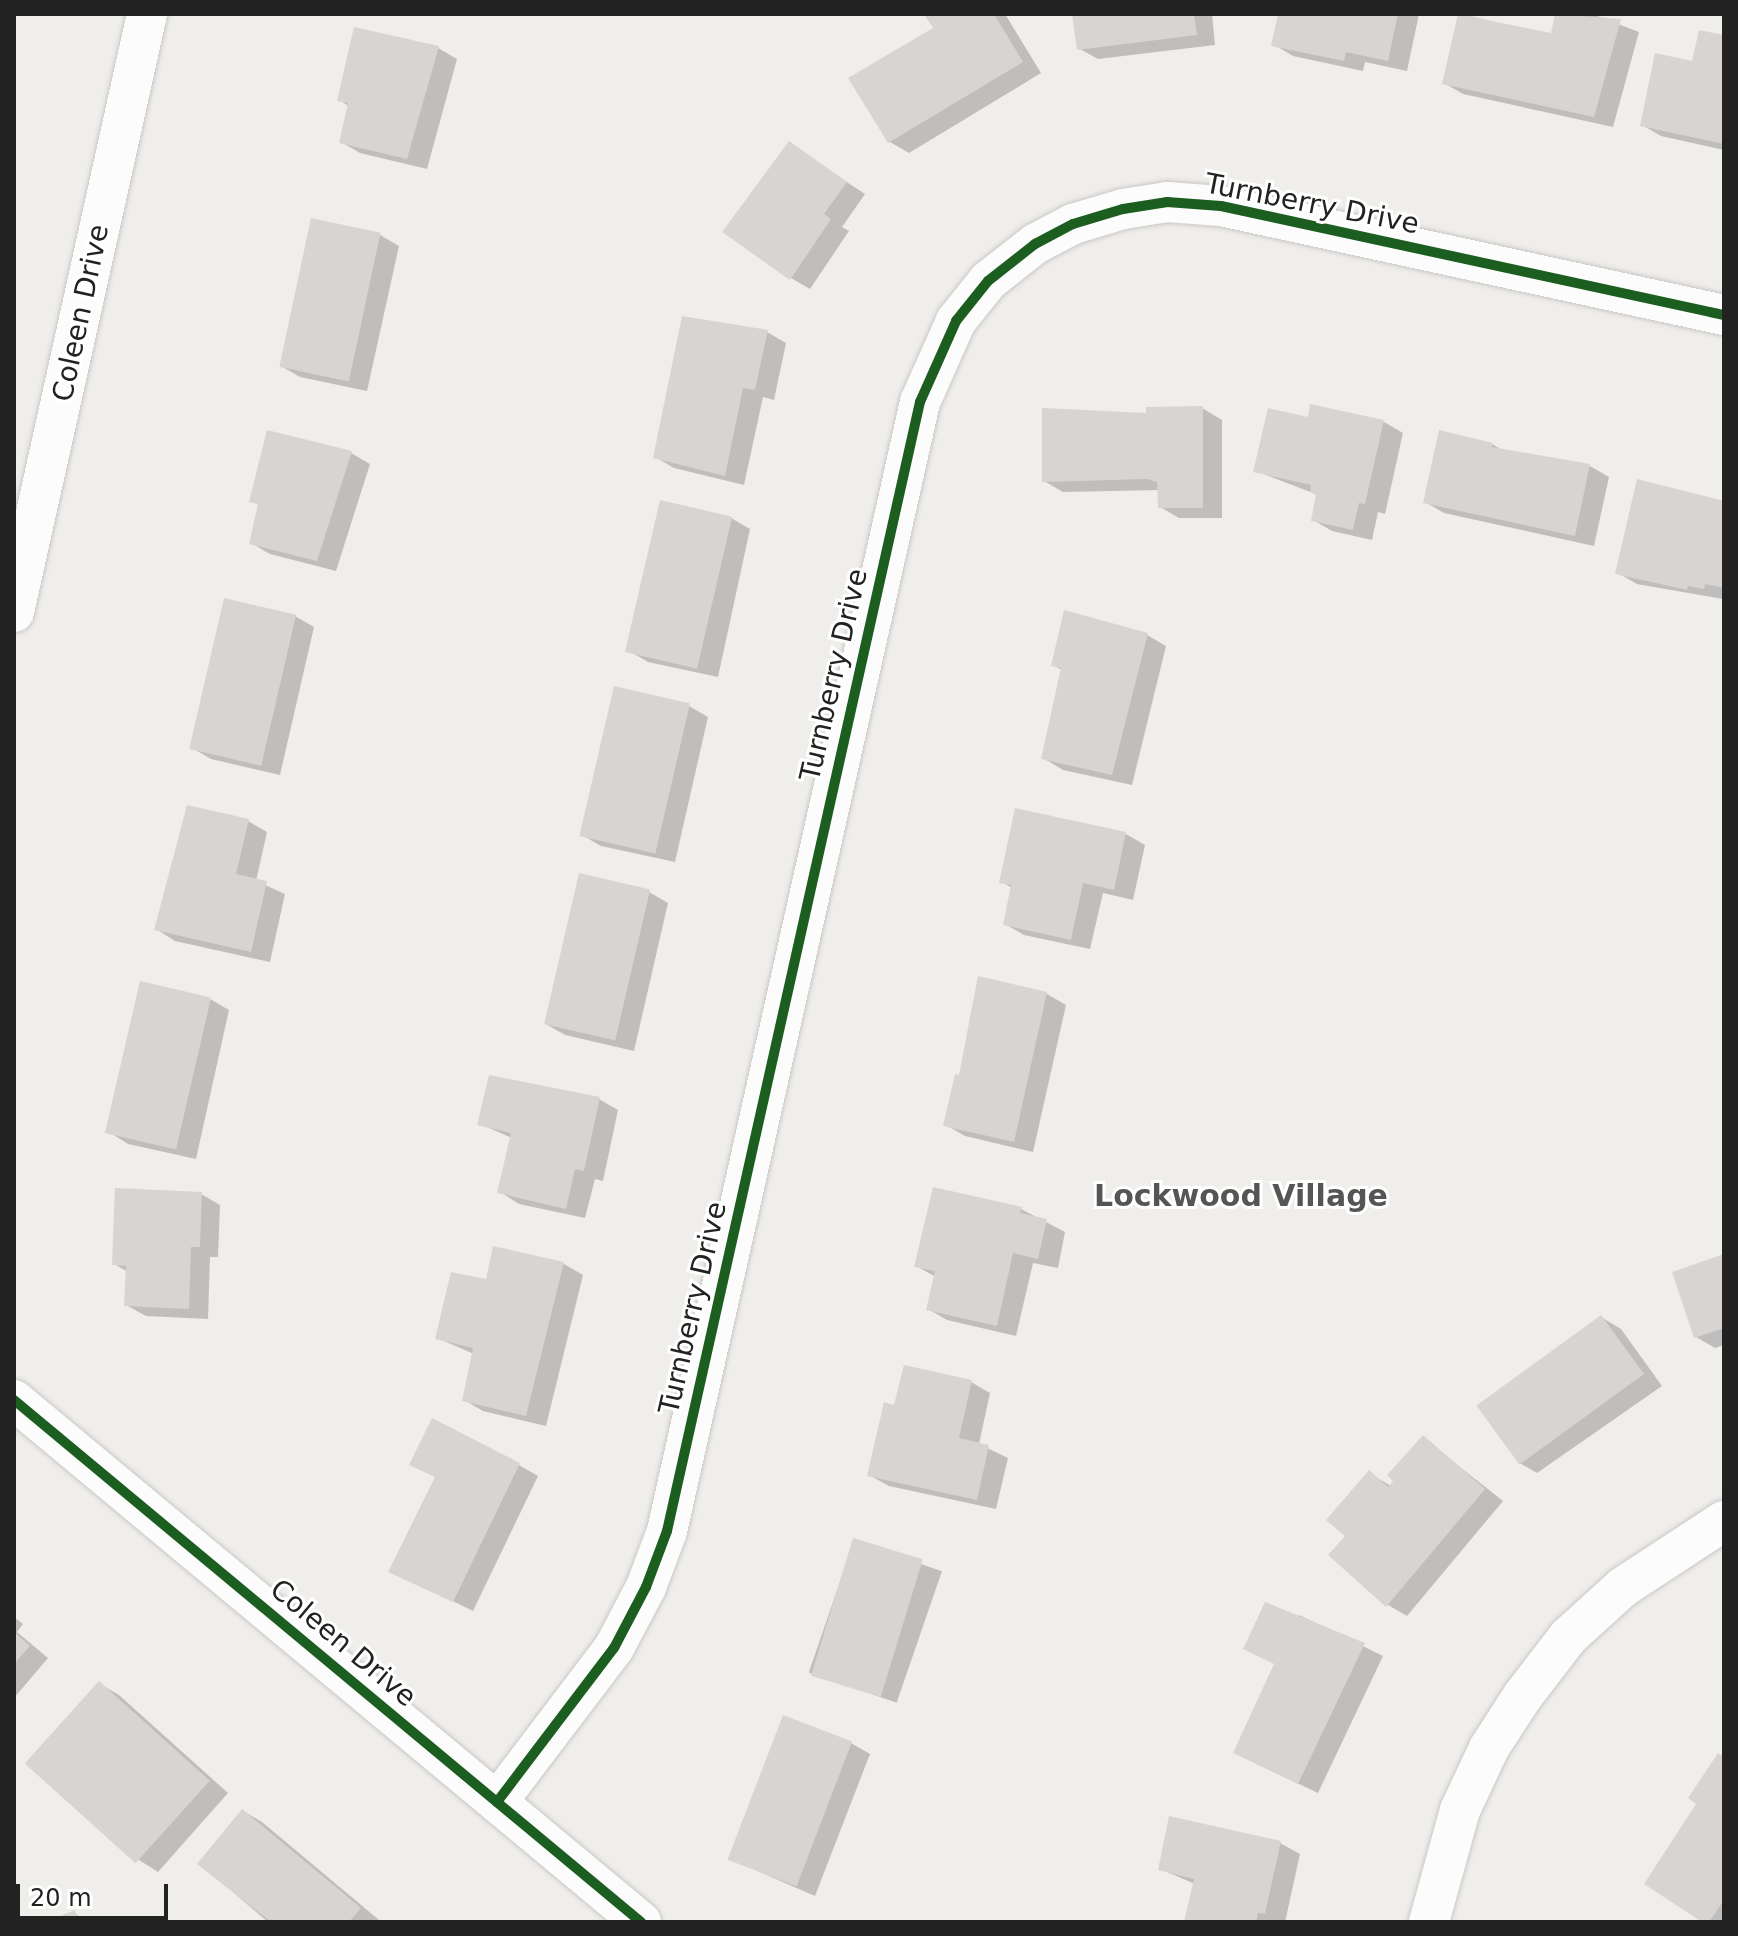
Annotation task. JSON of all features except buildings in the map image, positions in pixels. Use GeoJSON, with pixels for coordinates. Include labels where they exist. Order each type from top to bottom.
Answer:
{"type":"FeatureCollection","features":[{"type":"Feature","properties":{"kind":"street","name":"Coleen Drive"},"geometry":{"type":"LineString","coordinates":[[14,612],[147,14]]}},
{"type":"Feature","properties":{"kind":"street","name":"Turnberry Drive"},"geometry":{"type":"LineString","coordinates":[[497,1802],[614,1648],[646,1587],[667,1531],[920,402],[956,321],[988,281],[1035,244],[1073,224],[1123,209],[1167,202],[1221,206],[1724,315]]}},
{"type":"Feature","properties":{"kind":"street","name":"Coleen Drive"},"geometry":{"type":"LineString","coordinates":[[14,1400],[641,1922]]}},
{"type":"Feature","properties":{"kind":"street"},"geometry":{"type":"LineString","coordinates":[[1429,1922],[1460,1810],[1489,1748],[1522,1697],[1568,1637],[1623,1587],[1724,1521]]}},
{"type":"Feature","properties":{"kind":"cycle path"},"geometry":{"type":"LineString","coordinates":[[497,1802],[614,1648],[646,1587],[667,1531],[920,402],[956,321],[988,281],[1035,244],[1073,224],[1123,209],[1167,202],[1221,206],[1724,315]]}},
{"type":"Feature","properties":{"kind":"cycle path"},"geometry":{"type":"LineString","coordinates":[[14,1400],[641,1922]]}},
{"type":"Feature","properties":{"kind":"district","name":"Lockwood Village"},"geometry":{"type":"Point","coordinates":[1241,1196]}}]}
